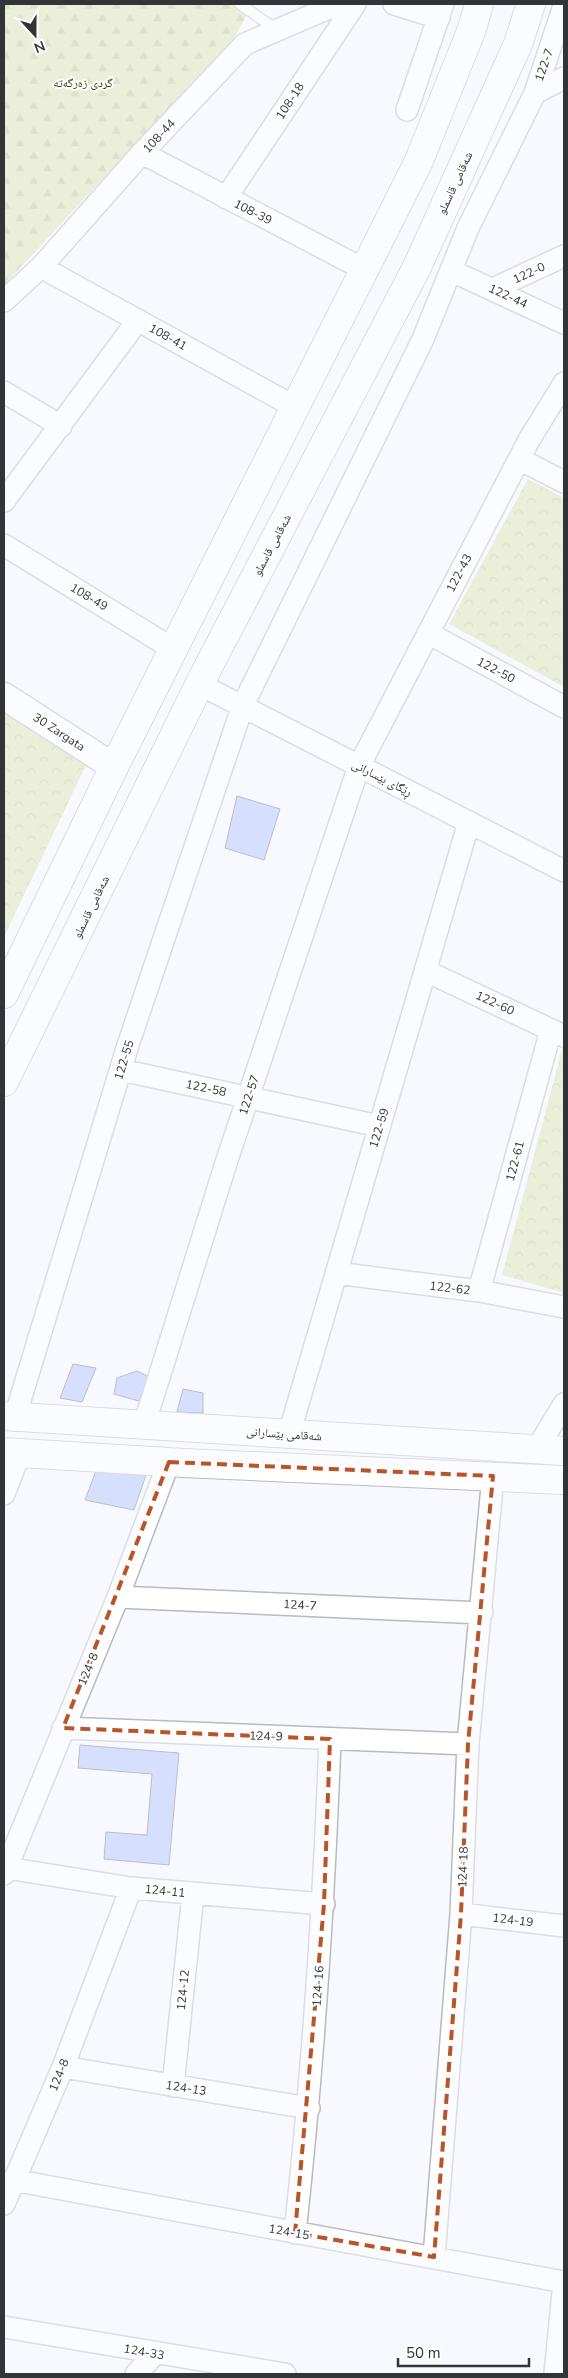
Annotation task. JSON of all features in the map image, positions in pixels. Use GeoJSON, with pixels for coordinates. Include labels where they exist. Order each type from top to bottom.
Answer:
{"type":"FeatureCollection","features":[{"type":"Feature","properties":{"kind":"main road"},"geometry":{"type":"LineString","coordinates":[[4,994],[114,767],[418,163],[472,29],[479,4]]}},
{"type":"Feature","properties":{"kind":"main road","name":"شەقامی قاسملو"},"geometry":{"type":"LineString","coordinates":[[4,1082],[199,684],[417,267],[518,44],[531,4]]}},
{"type":"Feature","properties":{"kind":"main road","name":"شەقامی بێسارانی"},"geometry":{"type":"LineString","coordinates":[[9,1417],[564,1450]]}},
{"type":"Feature","properties":{"kind":"main road"},"geometry":{"type":"LineString","coordinates":[[12,1453],[564,1480]]}},
{"type":"Feature","properties":{"kind":"street","name":"108-44"},"geometry":{"type":"LineString","coordinates":[[4,301],[41,267],[142,153],[245,44],[338,4]]}},
{"type":"Feature","properties":{"kind":"street","name":"108-18"},"geometry":{"type":"LineString","coordinates":[[226,198],[355,4]]}},
{"type":"Feature","properties":{"kind":"street"},"geometry":{"type":"LineString","coordinates":[[394,4],[441,11],[407,110]]}},
{"type":"Feature","properties":{"kind":"street","name":"122-7"},"geometry":{"type":"LineString","coordinates":[[535,93],[564,6]]}},
{"type":"Feature","properties":{"kind":"street","name":"122-7"},"geometry":{"type":"LineString","coordinates":[[535,93],[564,78]]}},
{"type":"Feature","properties":{"kind":"street","name":"122-55"},"geometry":{"type":"LineString","coordinates":[[9,1417],[121,1070],[243,705],[423,339],[468,228],[535,93]]}},
{"type":"Feature","properties":{"kind":"street","name":"108-39"},"geometry":{"type":"LineString","coordinates":[[142,153],[365,270]]}},
{"type":"Feature","properties":{"kind":"street","name":"122-0"},"geometry":{"type":"LineString","coordinates":[[493,289],[564,256]]}},
{"type":"Feature","properties":{"kind":"street","name":"108-41"},"geometry":{"type":"LineString","coordinates":[[41,267],[295,407]]}},
{"type":"Feature","properties":{"kind":"street","name":"122-44"},"geometry":{"type":"LineString","coordinates":[[452,271],[564,323]]}},
{"type":"Feature","properties":{"kind":"street"},"geometry":{"type":"LineString","coordinates":[[4,501],[138,320]]}},
{"type":"Feature","properties":{"kind":"street","name":"122-43"},"geometry":{"type":"LineString","coordinates":[[359,766],[519,459],[564,383]]}},
{"type":"Feature","properties":{"kind":"street"},"geometry":{"type":"LineString","coordinates":[[4,392],[61,426]]}},
{"type":"Feature","properties":{"kind":"street"},"geometry":{"type":"LineString","coordinates":[[519,459],[564,482]]}},
{"type":"Feature","properties":{"kind":"street","name":"108-49"},"geometry":{"type":"LineString","coordinates":[[4,545],[174,649]]}},
{"type":"Feature","properties":{"kind":"street","name":"122-50"},"geometry":{"type":"LineString","coordinates":[[428,633],[564,707]]}},
{"type":"Feature","properties":{"kind":"street","name":"ڕێگای بێسارانی"},"geometry":{"type":"LineString","coordinates":[[199,684],[564,871]]}},
{"type":"Feature","properties":{"kind":"street","name":"30 Zargata"},"geometry":{"type":"LineString","coordinates":[[4,696],[114,767]]}},
{"type":"Feature","properties":{"kind":"street","name":"122-57"},"geometry":{"type":"LineString","coordinates":[[144,1425],[248,1098],[359,766]]}},
{"type":"Feature","properties":{"kind":"street","name":"122-59"},"geometry":{"type":"LineString","coordinates":[[289,1434],[469,822]]}},
{"type":"Feature","properties":{"kind":"street","name":"122-60"},"geometry":{"type":"LineString","coordinates":[[426,971],[558,1033]]}},
{"type":"Feature","properties":{"kind":"street","name":"122-61"},"geometry":{"type":"LineString","coordinates":[[479,1291],[558,1033]]}},
{"type":"Feature","properties":{"kind":"street","name":"122-58"},"geometry":{"type":"LineString","coordinates":[[121,1070],[379,1126]]}},
{"type":"Feature","properties":{"kind":"street","name":"122-62"},"geometry":{"type":"LineString","coordinates":[[336,1273],[479,1291],[564,1307]]}},
{"type":"Feature","properties":{"kind":"street"},"geometry":{"type":"LineString","coordinates":[[537,1449],[564,1404]]}},
{"type":"Feature","properties":{"kind":"street"},"geometry":{"type":"LineString","coordinates":[[4,1494],[12,1453]]}},
{"type":"Feature","properties":{"kind":"street","name":"124-8"},"geometry":{"type":"LineString","coordinates":[[5,1871],[118,1597],[169,1462]]}},
{"type":"Feature","properties":{"kind":"street","name":"124-18"},"geometry":{"type":"LineString","coordinates":[[434,2258],[461,1914],[468,1744],[482,1614],[493,1476]]}},
{"type":"Feature","properties":{"kind":"street","name":"124-7"},"geometry":{"type":"LineString","coordinates":[[118,1597],[482,1614]]}},
{"type":"Feature","properties":{"kind":"street","name":"124-9"},"geometry":{"type":"LineString","coordinates":[[63,1728],[468,1744]]}},
{"type":"Feature","properties":{"kind":"street","name":"124-16"},"geometry":{"type":"LineString","coordinates":[[295,2233],[309,2108],[324,1904],[330,1739]]}},
{"type":"Feature","properties":{"kind":"street","name":"124-11"},"geometry":{"type":"LineString","coordinates":[[5,1871],[130,1888],[324,1904]]}},
{"type":"Feature","properties":{"kind":"street","name":"124-8"},"geometry":{"type":"LineString","coordinates":[[4,2204],[63,2067],[130,1888]]}},
{"type":"Feature","properties":{"kind":"street","name":"124-12"},"geometry":{"type":"LineString","coordinates":[[173,2086],[193,1894]]}},
{"type":"Feature","properties":{"kind":"street","name":"124-19"},"geometry":{"type":"LineString","coordinates":[[461,1914],[564,1926]]}},
{"type":"Feature","properties":{"kind":"street","name":"124-13"},"geometry":{"type":"LineString","coordinates":[[63,2067],[309,2108]]}},
{"type":"Feature","properties":{"kind":"street","name":"124-15"},"geometry":{"type":"LineString","coordinates":[[13,2180],[564,2282]]}},
{"type":"Feature","properties":{"kind":"street"},"geometry":{"type":"LineString","coordinates":[[555,2374],[564,2282]]}},
{"type":"Feature","properties":{"kind":"street","name":"124-33"},"geometry":{"type":"LineString","coordinates":[[4,2327],[155,2354],[285,2374]]}},
{"type":"Feature","properties":{"kind":"street"},"geometry":{"type":"LineString","coordinates":[[136,2374],[155,2354]]}},
{"type":"Feature","properties":{"kind":"lane"},"geometry":{"type":"LineString","coordinates":[[240,4],[277,30]]}},
{"type":"Feature","properties":{"kind":"highlighted area"},"geometry":{"type":"Polygon","coordinates":[[[169,1462],[493,1476],[468,1744],[461,1914],[434,2257],[295,2233],[324,1904],[330,1739],[63,1728],[169,1462]]]}},
{"type":"Feature","properties":{"kind":"green space","name":"گردی زەرگەتە"},"geometry":{"type":"Polygon","coordinates":[[[4,4],[253,4],[234,38],[4,285],[4,4]]]}},
{"type":"Feature","properties":{"kind":"green space"},"geometry":{"type":"Polygon","coordinates":[[[528,479],[564,498],[564,687],[449,624],[528,479]]]}},
{"type":"Feature","properties":{"kind":"green space"},"geometry":{"type":"Polygon","coordinates":[[[4,708],[89,759],[4,937],[4,708]]]}},
{"type":"Feature","properties":{"kind":"green space"},"geometry":{"type":"Polygon","coordinates":[[[564,1046],[564,1293],[502,1275],[564,1046]]]}},
{"type":"Feature","properties":{"kind":"building"},"geometry":{"type":"Polygon","coordinates":[[[237,796],[280,809],[264,860],[225,848],[237,796]]]}},
{"type":"Feature","properties":{"kind":"building"},"geometry":{"type":"Polygon","coordinates":[[[73,1364],[96,1368],[82,1402],[60,1398],[73,1364]]]}},
{"type":"Feature","properties":{"kind":"building"},"geometry":{"type":"Polygon","coordinates":[[[137,1371],[149,1377],[139,1401],[114,1394],[117,1378],[137,1371]]]}},
{"type":"Feature","properties":{"kind":"building"},"geometry":{"type":"Polygon","coordinates":[[[183,1389],[203,1393],[203,1413],[177,1412],[183,1389]]]}},
{"type":"Feature","properties":{"kind":"building"},"geometry":{"type":"Polygon","coordinates":[[[96,1471],[146,1475],[134,1510],[85,1500],[96,1471]]]}},
{"type":"Feature","properties":{"kind":"building"},"geometry":{"type":"Polygon","coordinates":[[[80,1745],[179,1753],[169,1865],[104,1859],[106,1832],[147,1835],[152,1774],[78,1768],[80,1745]]]}}]}
